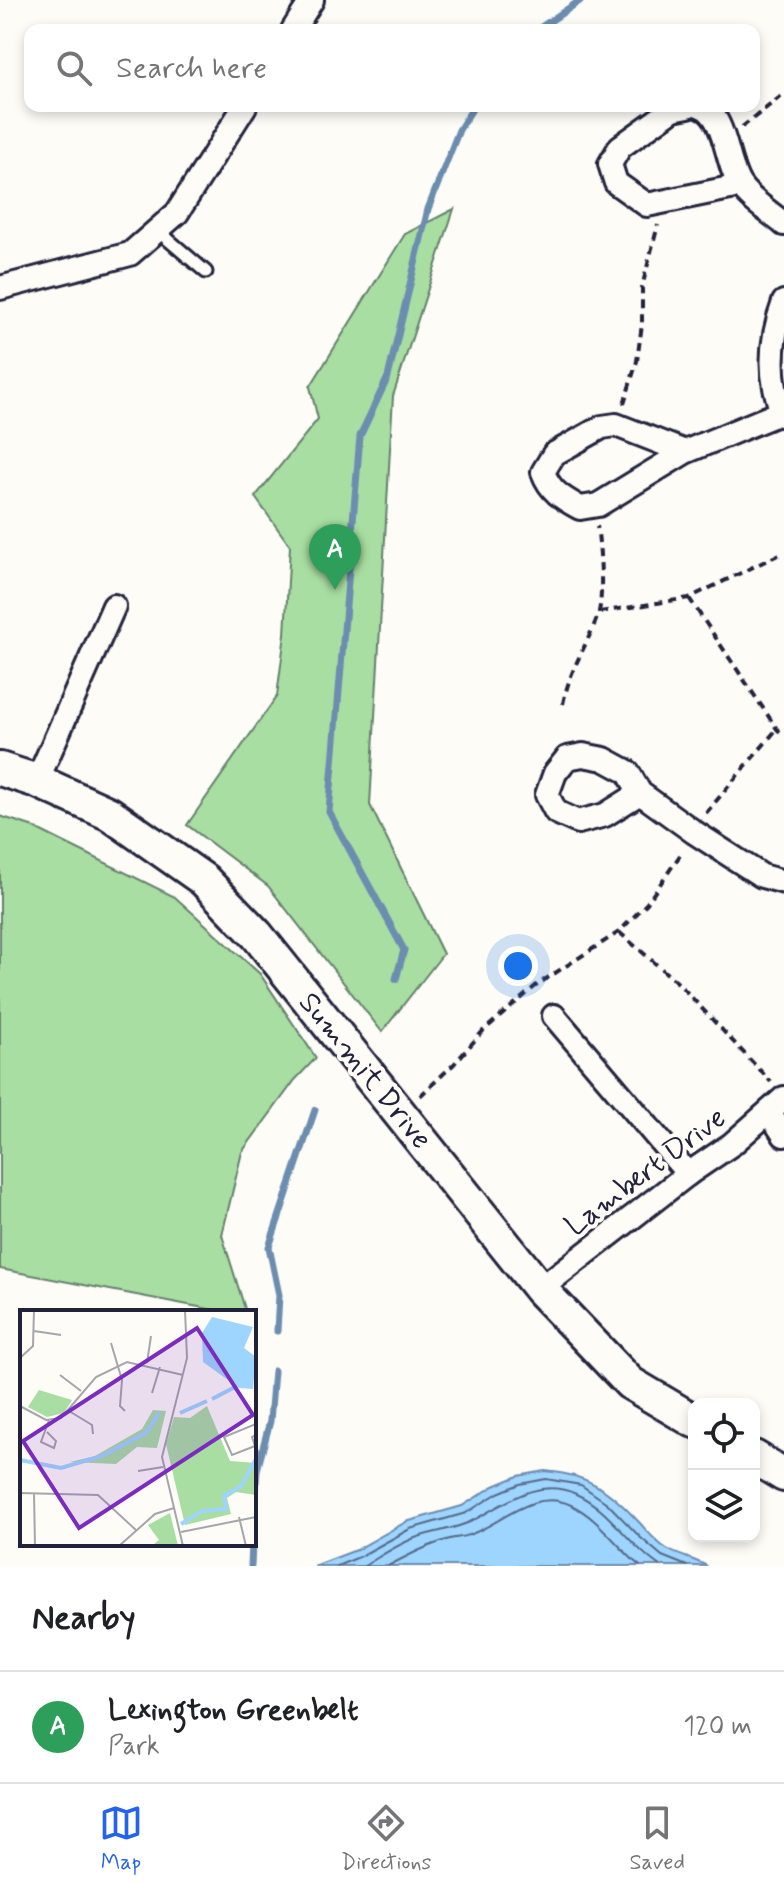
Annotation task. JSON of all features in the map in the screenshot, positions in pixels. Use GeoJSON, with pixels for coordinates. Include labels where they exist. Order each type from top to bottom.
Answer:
{"type":"FeatureCollection","features":[{"type":"Feature","properties":{"kind":"street"},"geometry":{"type":"LineString","coordinates":[[297,24],[312,0]]}},
{"type":"Feature","properties":{"kind":"street"},"geometry":{"type":"LineString","coordinates":[[0,288],[130,254],[177,213],[241,112]]}},
{"type":"Feature","properties":{"kind":"street"},"geometry":{"type":"LineString","coordinates":[[669,112],[620,147],[610,164],[616,183],[647,205],[740,186]]}},
{"type":"Feature","properties":{"kind":"street"},"geometry":{"type":"LineString","coordinates":[[710,112],[740,186],[784,224]]}},
{"type":"Feature","properties":{"kind":"street"},"geometry":{"type":"LineString","coordinates":[[685,452],[616,425],[602,427],[554,454],[543,472],[548,486],[562,498],[580,508],[594,506],[658,471],[685,452],[783,414],[772,379],[773,332],[784,302]]}},
{"type":"Feature","properties":{"kind":"street"},"geometry":{"type":"LineString","coordinates":[[37,781],[114,606]]}},
{"type":"Feature","properties":{"kind":"street","name":"Summit Drive"},"geometry":{"type":"LineString","coordinates":[[0,769],[37,781],[110,814],[204,880],[257,935],[540,1289],[630,1383],[688,1417]]}},
{"type":"Feature","properties":{"kind":"street"},"geometry":{"type":"LineString","coordinates":[[640,793],[762,876],[784,882]]}},
{"type":"Feature","properties":{"kind":"street"},"geometry":{"type":"LineString","coordinates":[[554,1016],[688,1174]]}},
{"type":"Feature","properties":{"kind":"street"},"geometry":{"type":"LineString","coordinates":[[775,1098],[784,1135]]}},
{"type":"Feature","properties":{"kind":"street","name":"Lambert Drive"},"geometry":{"type":"LineString","coordinates":[[540,1289],[688,1174],[732,1144],[775,1098]]}},
{"type":"Feature","properties":{"kind":"street"},"geometry":{"type":"LineString","coordinates":[[760,1461],[784,1475]]}},
{"type":"Feature","properties":{"kind":"lane"},"geometry":{"type":"LineString","coordinates":[[157,230],[206,272]]}},
{"type":"Feature","properties":{"kind":"path"},"geometry":{"type":"LineString","coordinates":[[760,112],[784,94]]}},
{"type":"Feature","properties":{"kind":"path"},"geometry":{"type":"LineString","coordinates":[[723,139],[760,112]]}},
{"type":"Feature","properties":{"kind":"path"},"geometry":{"type":"LineString","coordinates":[[616,425],[637,361],[642,324],[642,287],[660,218],[658,203]]}},
{"type":"Feature","properties":{"kind":"path"},"geometry":{"type":"LineString","coordinates":[[563,704],[568,678],[600,612],[600,544],[594,506]]}},
{"type":"Feature","properties":{"kind":"path"},"geometry":{"type":"LineString","coordinates":[[600,612],[689,598],[784,552]]}},
{"type":"Feature","properties":{"kind":"path"},"geometry":{"type":"LineString","coordinates":[[689,598],[784,736]]}},
{"type":"Feature","properties":{"kind":"path"},"geometry":{"type":"LineString","coordinates":[[400,1113],[454,1064],[483,1031],[538,984],[619,932],[676,864],[702,817],[777,729]]}},
{"type":"Feature","properties":{"kind":"path"},"geometry":{"type":"LineString","coordinates":[[619,932],[679,984],[775,1098]]}},
{"type":"Feature","properties":{"kind":"green space"},"geometry":{"type":"Polygon","coordinates":[[[454,209],[393,396],[370,805],[443,954],[382,1032],[268,886],[187,825],[277,696],[285,634],[290,546],[255,497],[318,419],[310,387],[405,234],[454,209]]]}},
{"type":"Feature","properties":{"kind":"green space"},"geometry":{"type":"Polygon","coordinates":[[[0,816],[31,826],[175,897],[260,974],[316,1058],[295,1080],[242,1152],[222,1235],[245,1310],[215,1310],[0,1269],[0,816]]]}},
{"type":"Feature","properties":{"kind":"water"},"geometry":{"type":"Polygon","coordinates":[[[545,1471],[573,1476],[606,1491],[662,1546],[707,1566],[314,1566],[356,1550],[406,1522],[462,1506],[494,1486],[518,1476],[545,1471]]]}},
{"type":"Feature","properties":{"kind":"waterway"},"geometry":{"type":"LineString","coordinates":[[546,24],[581,0]]}},
{"type":"Feature","properties":{"kind":"waterway"},"geometry":{"type":"LineString","coordinates":[[396,979],[404,950],[329,812],[360,436],[388,377],[428,209],[459,130],[470,112]]}},
{"type":"Feature","properties":{"kind":"waterway"},"geometry":{"type":"LineString","coordinates":[[277,1331],[279,1295],[269,1247],[315,1110]]}},
{"type":"Feature","properties":{"kind":"waterway"},"geometry":{"type":"LineString","coordinates":[[256,1485],[270,1421],[274,1371]]}},
{"type":"Feature","properties":{"kind":"waterway"},"geometry":{"type":"LineString","coordinates":[[251,1566],[252,1546]]}},
{"type":"Feature","properties":{"kind":"place","name":"Lexington Greenbelt"},"geometry":{"type":"Point","coordinates":[335,590]}}]}
